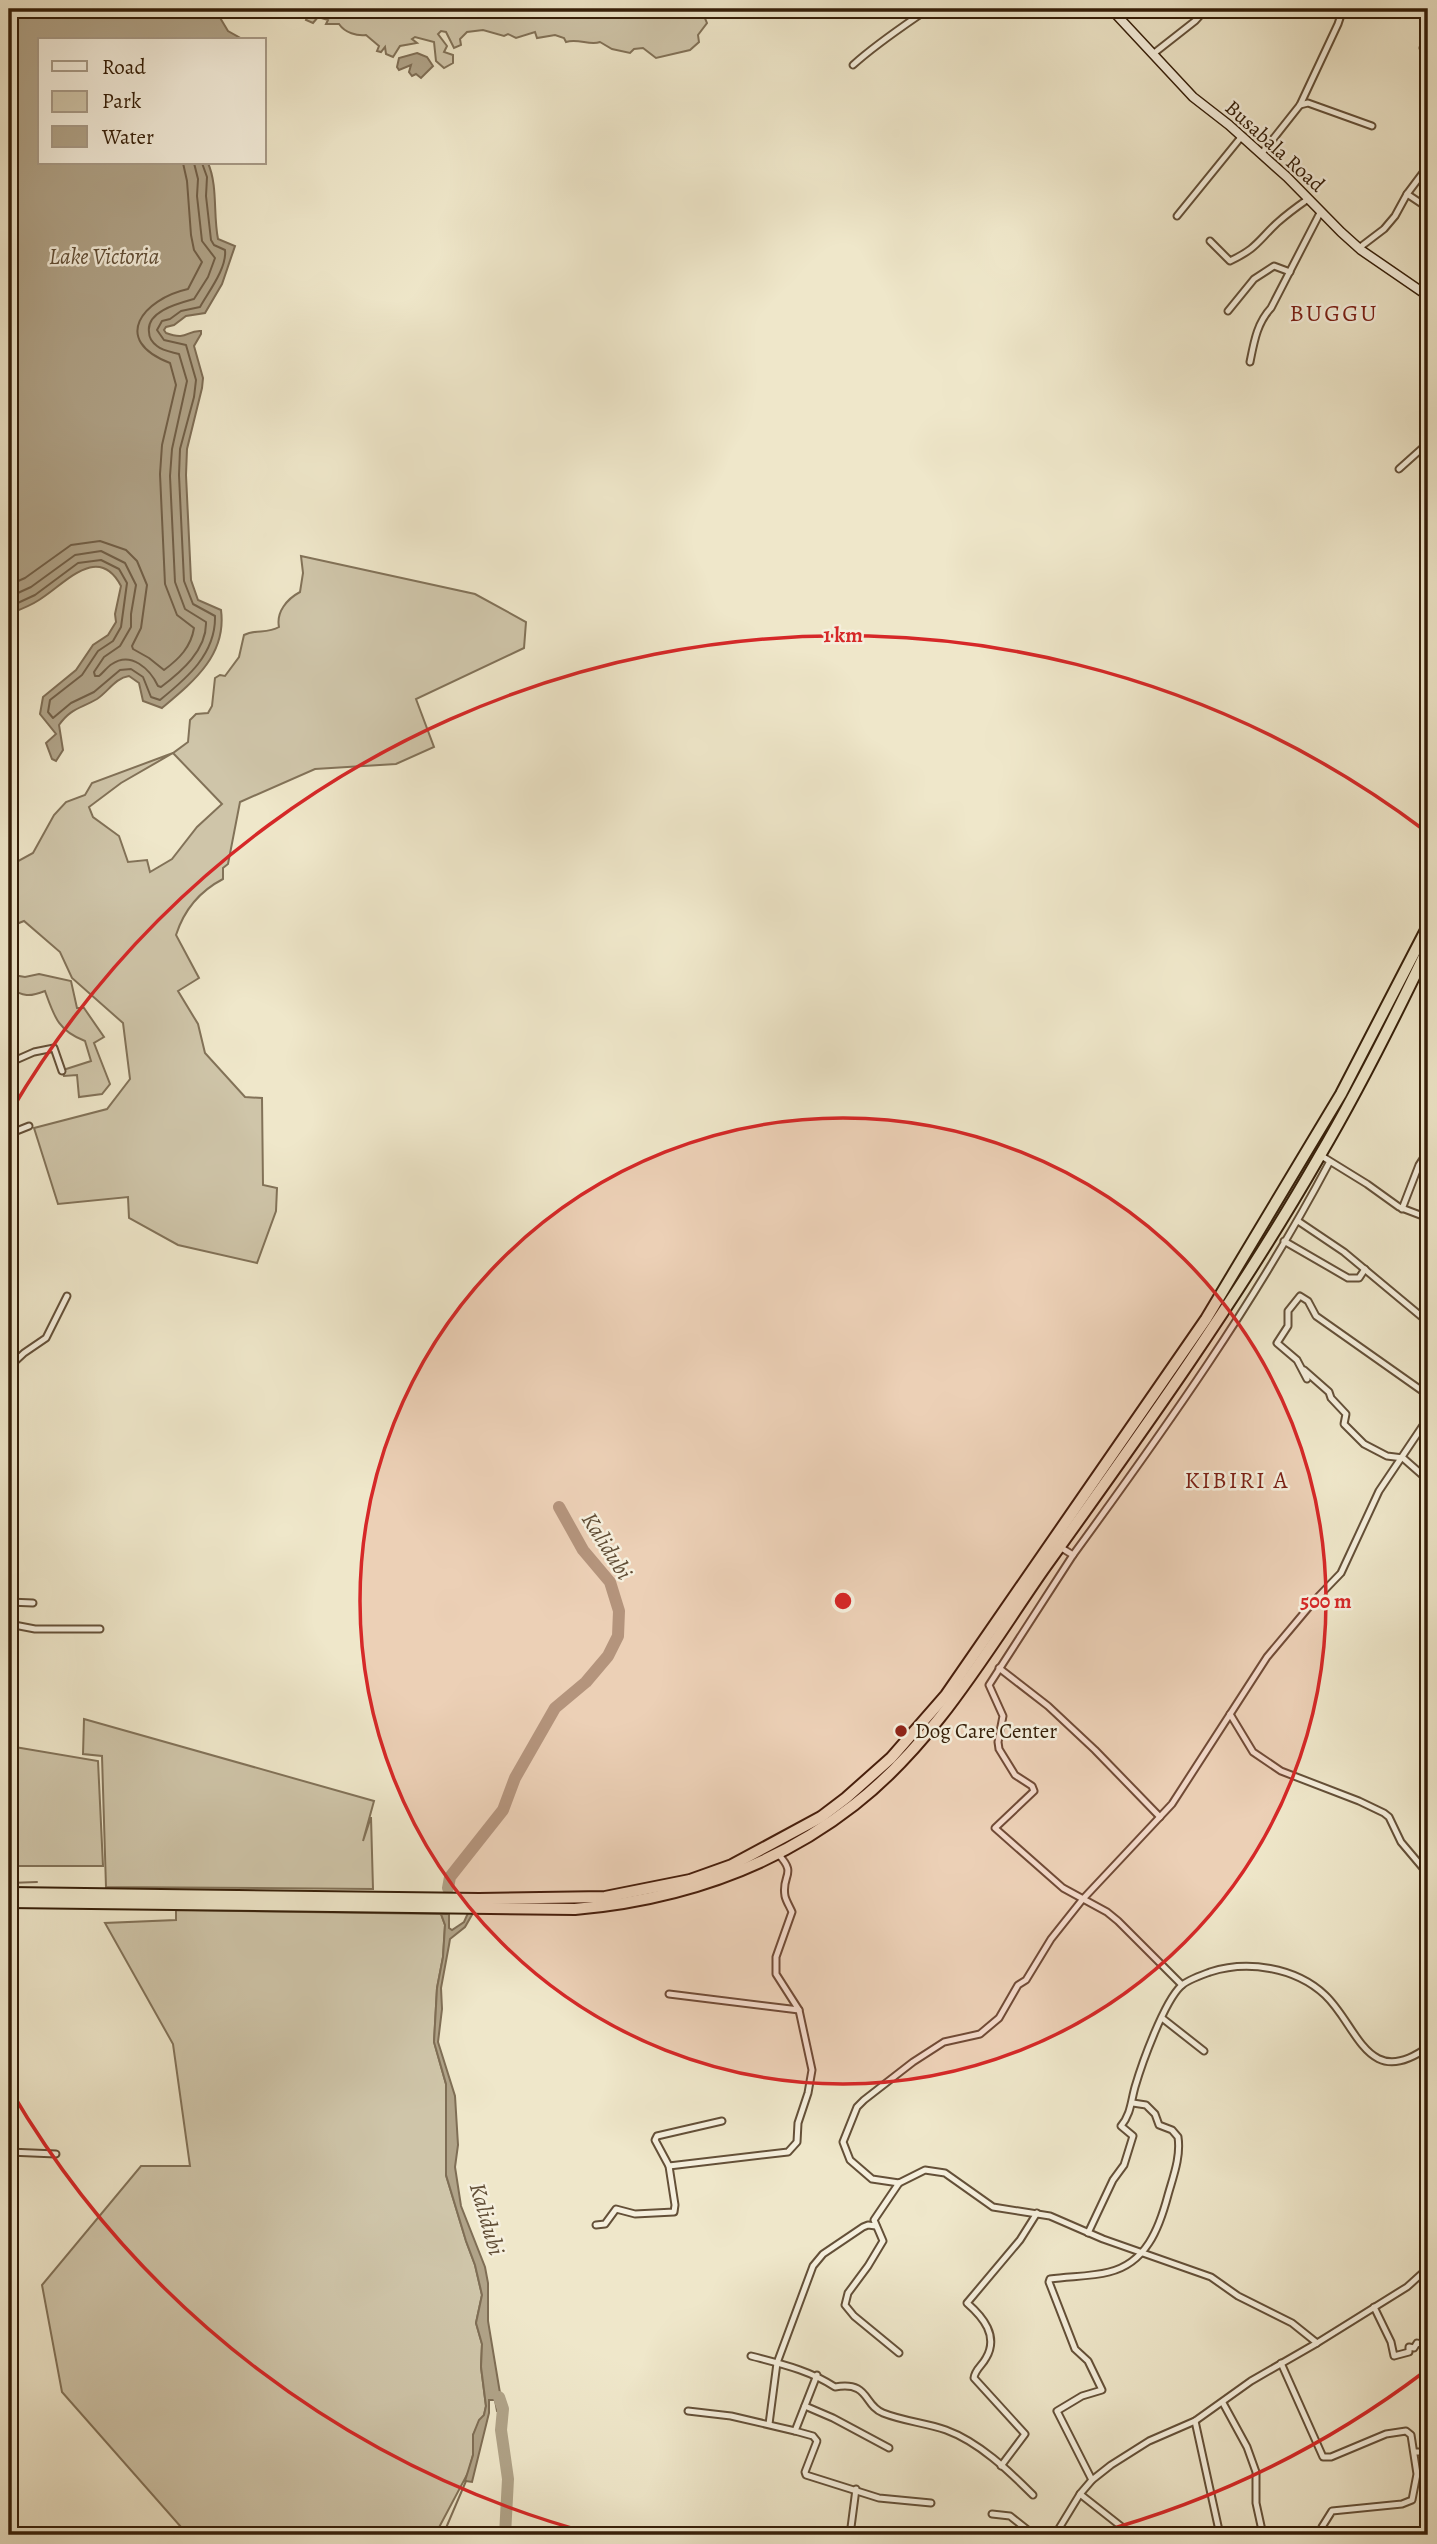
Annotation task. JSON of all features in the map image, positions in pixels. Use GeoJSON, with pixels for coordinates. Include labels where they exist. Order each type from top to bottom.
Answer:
{"type":"FeatureCollection","features":[{"type":"Feature","properties":{"kind":"highway"},"geometry":{"type":"LineString","coordinates":[[574,1904],[690,1880],[732,1865],[796,1832],[846,1798],[891,1758],[924,1722],[1118,1448],[1234,1275],[1341,1094],[1428,926]]}},
{"type":"Feature","properties":{"kind":"highway"},"geometry":{"type":"LineString","coordinates":[[9,1902],[175,1900],[574,1904],[664,1896],[718,1880],[807,1839],[854,1805],[914,1749],[954,1699],[1060,1547],[1325,1159],[1428,948]]}},
{"type":"Feature","properties":{"kind":"highway"},"geometry":{"type":"LineString","coordinates":[[9,1893],[175,1900]]}},
{"type":"Feature","properties":{"kind":"street"},"geometry":{"type":"LineString","coordinates":[[853,65],[874,46],[928,9]]}},
{"type":"Feature","properties":{"kind":"street","name":"Busabala Road"},"geometry":{"type":"LineString","coordinates":[[1111,9],[1193,97],[1262,153],[1359,248],[1428,296]]}},
{"type":"Feature","properties":{"kind":"street"},"geometry":{"type":"LineString","coordinates":[[1153,54],[1206,9]]}},
{"type":"Feature","properties":{"kind":"street"},"geometry":{"type":"LineString","coordinates":[[1262,153],[1300,105],[1343,9]]}},
{"type":"Feature","properties":{"kind":"street"},"geometry":{"type":"LineString","coordinates":[[1300,105],[1308,103],[1372,126]]}},
{"type":"Feature","properties":{"kind":"street"},"geometry":{"type":"LineString","coordinates":[[1177,216],[1242,136]]}},
{"type":"Feature","properties":{"kind":"street"},"geometry":{"type":"LineString","coordinates":[[1359,248],[1384,229],[1395,216],[1407,194],[1428,166]]}},
{"type":"Feature","properties":{"kind":"street"},"geometry":{"type":"LineString","coordinates":[[1407,194],[1428,208]]}},
{"type":"Feature","properties":{"kind":"street"},"geometry":{"type":"LineString","coordinates":[[1210,241],[1230,261],[1240,257],[1252,250],[1279,221],[1308,198]]}},
{"type":"Feature","properties":{"kind":"street"},"geometry":{"type":"LineString","coordinates":[[1250,362],[1263,316],[1271,308],[1321,211]]}},
{"type":"Feature","properties":{"kind":"street"},"geometry":{"type":"LineString","coordinates":[[1228,311],[1254,279],[1275,266],[1290,272]]}},
{"type":"Feature","properties":{"kind":"street"},"geometry":{"type":"LineString","coordinates":[[1399,469],[1428,443]]}},
{"type":"Feature","properties":{"kind":"street"},"geometry":{"type":"LineString","coordinates":[[9,1063],[34,1052],[54,1048],[62,1071]]}},
{"type":"Feature","properties":{"kind":"street"},"geometry":{"type":"LineString","coordinates":[[9,1134],[29,1126]]}},
{"type":"Feature","properties":{"kind":"street"},"geometry":{"type":"LineString","coordinates":[[1402,1209],[1419,1165],[1428,1151]]}},
{"type":"Feature","properties":{"kind":"street"},"geometry":{"type":"LineString","coordinates":[[1182,1985],[1118,1921],[1063,1888],[995,1828],[1034,1791],[1032,1786],[1015,1775],[999,1749],[1003,1716],[989,1685],[1073,1555],[1209,1363],[1298,1221],[1325,1159],[1402,1209],[1428,1218]]}},
{"type":"Feature","properties":{"kind":"street"},"geometry":{"type":"LineString","coordinates":[[1298,1221],[1345,1252],[1428,1322]]}},
{"type":"Feature","properties":{"kind":"street"},"geometry":{"type":"LineString","coordinates":[[1284,1241],[1348,1278],[1359,1278],[1365,1269]]}},
{"type":"Feature","properties":{"kind":"street"},"geometry":{"type":"LineString","coordinates":[[9,1367],[23,1353],[46,1338],[68,1296]]}},
{"type":"Feature","properties":{"kind":"street"},"geometry":{"type":"LineString","coordinates":[[1307,1379],[1297,1360],[1277,1343],[1288,1326],[1288,1311],[1300,1296],[1308,1301],[1315,1316],[1428,1395]]}},
{"type":"Feature","properties":{"kind":"street"},"geometry":{"type":"LineString","coordinates":[[1231,1299],[1244,1307]]}},
{"type":"Feature","properties":{"kind":"street"},"geometry":{"type":"LineString","coordinates":[[1302,1368],[1329,1392],[1346,1414],[1345,1424],[1364,1444],[1387,1456],[1403,1458],[1428,1480]]}},
{"type":"Feature","properties":{"kind":"street"},"geometry":{"type":"LineString","coordinates":[[898,2183],[872,2179],[850,2160],[844,2143],[857,2107],[913,2062],[944,2042],[981,2034],[999,2018],[1018,1985],[1026,1980],[1051,1939],[1082,1900],[1172,1804],[1272,1651],[1341,1573],[1373,1502],[1390,1472],[1403,1458],[1428,1418]]}},
{"type":"Feature","properties":{"kind":"street"},"geometry":{"type":"LineString","coordinates":[[1060,1547],[1073,1555]]}},
{"type":"Feature","properties":{"kind":"street"},"geometry":{"type":"LineString","coordinates":[[9,1602],[33,1603]]}},
{"type":"Feature","properties":{"kind":"street"},"geometry":{"type":"LineString","coordinates":[[9,1624],[35,1629],[100,1629]]}},
{"type":"Feature","properties":{"kind":"street"},"geometry":{"type":"LineString","coordinates":[[999,1668],[1048,1706],[1160,1817]]}},
{"type":"Feature","properties":{"kind":"street"},"geometry":{"type":"LineString","coordinates":[[1230,1714],[1253,1752],[1281,1772],[1359,1801],[1389,1817],[1401,1842],[1428,1874]]}},
{"type":"Feature","properties":{"kind":"street"},"geometry":{"type":"LineString","coordinates":[[669,2166],[788,2152],[797,2142],[798,2123],[812,2070],[799,2010],[776,1974],[776,1957],[792,1912],[785,1898],[785,1883],[790,1872],[788,1865],[778,1854]]}},
{"type":"Feature","properties":{"kind":"street"},"geometry":{"type":"LineString","coordinates":[[1428,1887],[1425,1898],[1428,1912]]}},
{"type":"Feature","properties":{"kind":"street"},"geometry":{"type":"LineString","coordinates":[[1088,2233],[1113,2180],[1126,2160],[1133,2136],[1121,2126],[1133,2104],[1135,2087],[1162,2018],[1182,1985],[1210,1972],[1234,1966],[1268,1967],[1317,1988],[1327,1996],[1363,2048],[1375,2056],[1389,2061],[1402,2060],[1415,2056],[1428,2046]]}},
{"type":"Feature","properties":{"kind":"street"},"geometry":{"type":"LineString","coordinates":[[669,1994],[799,2010]]}},
{"type":"Feature","properties":{"kind":"street"},"geometry":{"type":"LineString","coordinates":[[1162,2018],[1204,2051]]}},
{"type":"Feature","properties":{"kind":"street"},"geometry":{"type":"LineString","coordinates":[[1092,2480],[1057,2411],[1082,2396],[1102,2390],[1092,2367],[1073,2346],[1049,2279],[1110,2272],[1144,2252],[1160,2225],[1177,2162],[1179,2143],[1175,2133],[1159,2125],[1155,2114],[1146,2105],[1133,2104]]}},
{"type":"Feature","properties":{"kind":"street"},"geometry":{"type":"LineString","coordinates":[[596,2225],[605,2224],[616,2209],[644,2215],[674,2213],[669,2166],[655,2140],[657,2136],[722,2121]]}},
{"type":"Feature","properties":{"kind":"street"},"geometry":{"type":"LineString","coordinates":[[9,2152],[56,2154]]}},
{"type":"Feature","properties":{"kind":"street"},"geometry":{"type":"LineString","coordinates":[[899,2353],[854,2316],[845,2305],[848,2293],[883,2241],[874,2220],[898,2183],[925,2170],[945,2173],[993,2207],[1037,2213],[1061,2220],[1088,2233],[1220,2281],[1238,2296],[1292,2323],[1317,2343]]}},
{"type":"Feature","properties":{"kind":"street"},"geometry":{"type":"LineString","coordinates":[[1000,2466],[1025,2434],[974,2378],[975,2372],[988,2355],[990,2331],[980,2315],[967,2303],[1020,2240],[1037,2213]]}},
{"type":"Feature","properties":{"kind":"street"},"geometry":{"type":"LineString","coordinates":[[769,2424],[777,2363],[813,2266],[822,2254],[863,2227],[876,2226]]}},
{"type":"Feature","properties":{"kind":"street"},"geometry":{"type":"LineString","coordinates":[[1055,2535],[1080,2494],[1092,2480],[1135,2449],[1195,2421],[1251,2381],[1415,2281],[1428,2268]]}},
{"type":"Feature","properties":{"kind":"street"},"geometry":{"type":"LineString","coordinates":[[1374,2307],[1391,2342],[1394,2356],[1405,2354],[1409,2347],[1414,2348],[1417,2343],[1428,2346]]}},
{"type":"Feature","properties":{"kind":"street"},"geometry":{"type":"LineString","coordinates":[[751,2356],[817,2375],[835,2387],[846,2385],[862,2391],[883,2413],[960,2437],[1000,2466],[1033,2495]]}},
{"type":"Feature","properties":{"kind":"street"},"geometry":{"type":"LineString","coordinates":[[1281,2363],[1323,2458],[1385,2434],[1406,2431],[1411,2435],[1415,2452],[1417,2474],[1412,2500],[1402,2504],[1332,2511],[1322,2527],[1321,2535]]}},
{"type":"Feature","properties":{"kind":"street"},"geometry":{"type":"LineString","coordinates":[[795,2431],[817,2375]]}},
{"type":"Feature","properties":{"kind":"street"},"geometry":{"type":"LineString","coordinates":[[1223,2403],[1247,2447],[1256,2472],[1256,2503],[1263,2535]]}},
{"type":"Feature","properties":{"kind":"street"},"geometry":{"type":"LineString","coordinates":[[805,2406],[889,2448]]}},
{"type":"Feature","properties":{"kind":"street"},"geometry":{"type":"LineString","coordinates":[[688,2411],[769,2424],[813,2436],[817,2441],[806,2475],[879,2498],[931,2503]]}},
{"type":"Feature","properties":{"kind":"street"},"geometry":{"type":"LineString","coordinates":[[1195,2421],[1220,2535]]}},
{"type":"Feature","properties":{"kind":"street"},"geometry":{"type":"LineString","coordinates":[[1415,2452],[1428,2452]]}},
{"type":"Feature","properties":{"kind":"street"},"geometry":{"type":"LineString","coordinates":[[850,2535],[856,2489]]}},
{"type":"Feature","properties":{"kind":"street"},"geometry":{"type":"LineString","coordinates":[[1080,2494],[1132,2535]]}},
{"type":"Feature","properties":{"kind":"street"},"geometry":{"type":"LineString","coordinates":[[992,2514],[1010,2516],[1034,2535]]}},
{"type":"Feature","properties":{"kind":"green space"},"geometry":{"type":"Polygon","coordinates":[[[287,9],[706,9],[704,16],[707,23],[698,35],[699,42],[690,50],[656,58],[643,48],[634,49],[630,53],[612,49],[600,42],[566,42],[564,38],[555,35],[537,38],[535,32],[516,38],[483,30],[467,32],[460,39],[461,45],[454,48],[446,32],[441,31],[438,34],[447,46],[444,52],[453,55],[453,63],[444,68],[436,61],[434,42],[415,37],[412,39],[417,43],[400,46],[393,57],[386,54],[385,47],[381,52],[377,51],[379,46],[366,35],[351,33],[339,24],[326,24],[328,20],[318,17],[313,23],[306,20],[309,13],[303,13],[300,16],[303,18],[294,18],[287,9]]]}},
{"type":"Feature","properties":{"kind":"green space"},"geometry":{"type":"Polygon","coordinates":[[[301,556],[475,594],[526,622],[524,648],[416,699],[434,747],[396,764],[315,769],[240,802],[228,864],[223,868],[223,879],[207,889],[194,902],[179,926],[176,935],[199,978],[178,991],[198,1024],[205,1053],[245,1097],[262,1098],[263,1185],[277,1188],[276,1211],[257,1263],[178,1245],[129,1218],[128,1197],[58,1204],[34,1128],[107,1109],[130,1079],[123,1023],[72,978],[60,952],[24,921],[9,927],[9,866],[33,853],[54,815],[66,802],[85,795],[92,783],[173,753],[188,742],[190,720],[196,714],[208,713],[212,706],[215,678],[225,676],[239,657],[244,635],[279,627],[283,606],[300,592],[303,573],[301,556]],[[173,753],[121,783],[89,807],[93,817],[119,836],[128,862],[147,860],[150,872],[172,859],[197,827],[222,804],[173,753]]]}},
{"type":"Feature","properties":{"kind":"green space"},"geometry":{"type":"Polygon","coordinates":[[[39,974],[71,981],[77,1008],[84,1008],[104,1037],[94,1043],[110,1084],[102,1094],[79,1097],[77,1075],[64,1076],[63,1070],[91,1061],[85,1041],[58,1022],[45,991],[27,995],[9,987],[13,975],[25,977],[39,974]]]}},
{"type":"Feature","properties":{"kind":"green space"},"geometry":{"type":"Polygon","coordinates":[[[84,1719],[374,1801],[363,1841],[371,1817],[373,1889],[106,1887],[102,1756],[83,1754],[84,1719]]]}},
{"type":"Feature","properties":{"kind":"green space"},"geometry":{"type":"Polygon","coordinates":[[[9,1746],[98,1761],[103,1866],[9,1866],[9,1746]]]}},
{"type":"Feature","properties":{"kind":"green space"},"geometry":{"type":"Polygon","coordinates":[[[176,1910],[441,1914],[445,1925],[434,2042],[446,2084],[446,2175],[482,2295],[476,2323],[482,2344],[481,2367],[486,2406],[473,2435],[473,2455],[469,2471],[435,2535],[188,2535],[62,2392],[42,2285],[141,2166],[190,2166],[173,2044],[105,1923],[176,1920],[176,1910]]]}},
{"type":"Feature","properties":{"kind":"water","name":"Lake Victoria"},"geometry":{"type":"Polygon","coordinates":[[[9,9],[203,9],[219,16],[228,31],[240,38],[38,38],[38,164],[208,164],[213,181],[218,239],[235,246],[222,284],[205,313],[186,316],[164,330],[179,336],[201,331],[194,346],[203,378],[202,388],[187,449],[191,580],[198,600],[221,610],[219,641],[196,677],[162,708],[143,701],[139,683],[129,676],[116,682],[97,699],[72,712],[59,725],[63,750],[56,761],[52,759],[46,743],[56,734],[40,714],[43,697],[76,670],[93,645],[108,635],[116,622],[121,586],[112,573],[92,567],[70,577],[36,602],[9,614],[9,9]]]}},
{"type":"Feature","properties":{"kind":"water"},"geometry":{"type":"Polygon","coordinates":[[[417,53],[427,57],[433,66],[421,78],[416,74],[412,76],[409,72],[411,65],[399,70],[397,67],[399,58],[417,53]]]}},
{"type":"Feature","properties":{"kind":"water"},"geometry":{"type":"Polygon","coordinates":[[[468,1913],[473,1913],[465,1927],[450,1939],[441,1988],[442,2009],[438,2042],[455,2096],[458,2145],[455,2167],[461,2206],[485,2267],[488,2283],[488,2321],[503,2411],[497,2411],[495,2400],[489,2400],[489,2413],[472,2482],[465,2481],[473,2455],[473,2435],[486,2406],[481,2367],[482,2344],[476,2323],[482,2295],[446,2175],[446,2084],[434,2042],[445,1925],[441,1914],[449,1914],[449,1928],[452,1930],[464,1922],[468,1913]]]}},
{"type":"Feature","properties":{"kind":"waterway","name":"Kalidubi"},"geometry":{"type":"LineString","coordinates":[[448,1888],[450,1877],[503,1810],[515,1778],[555,1708],[586,1682],[608,1656],[618,1636],[619,1611],[610,1582],[583,1550],[559,1507]]}},
{"type":"Feature","properties":{"kind":"waterway"},"geometry":{"type":"LineString","coordinates":[[9,1883],[37,1882]]}},
{"type":"Feature","properties":{"kind":"waterway","name":"Kalidubi"},"geometry":{"type":"LineString","coordinates":[[499,2397],[503,2409],[501,2430],[508,2479],[505,2535]]}},
{"type":"Feature","properties":{"kind":"waterway"},"geometry":{"type":"LineString","coordinates":[[443,2535],[466,2481]]}},
{"type":"Feature","properties":{"kind":"place","name":"Dog Care Center"},"geometry":{"type":"Point","coordinates":[901,1731]}},
{"type":"Feature","properties":{"kind":"district","name":"BUGGU"},"geometry":{"type":"Point","coordinates":[1334,313]}},
{"type":"Feature","properties":{"kind":"district","name":"KIBIRI A"},"geometry":{"type":"Point","coordinates":[1237,1480]}}]}
